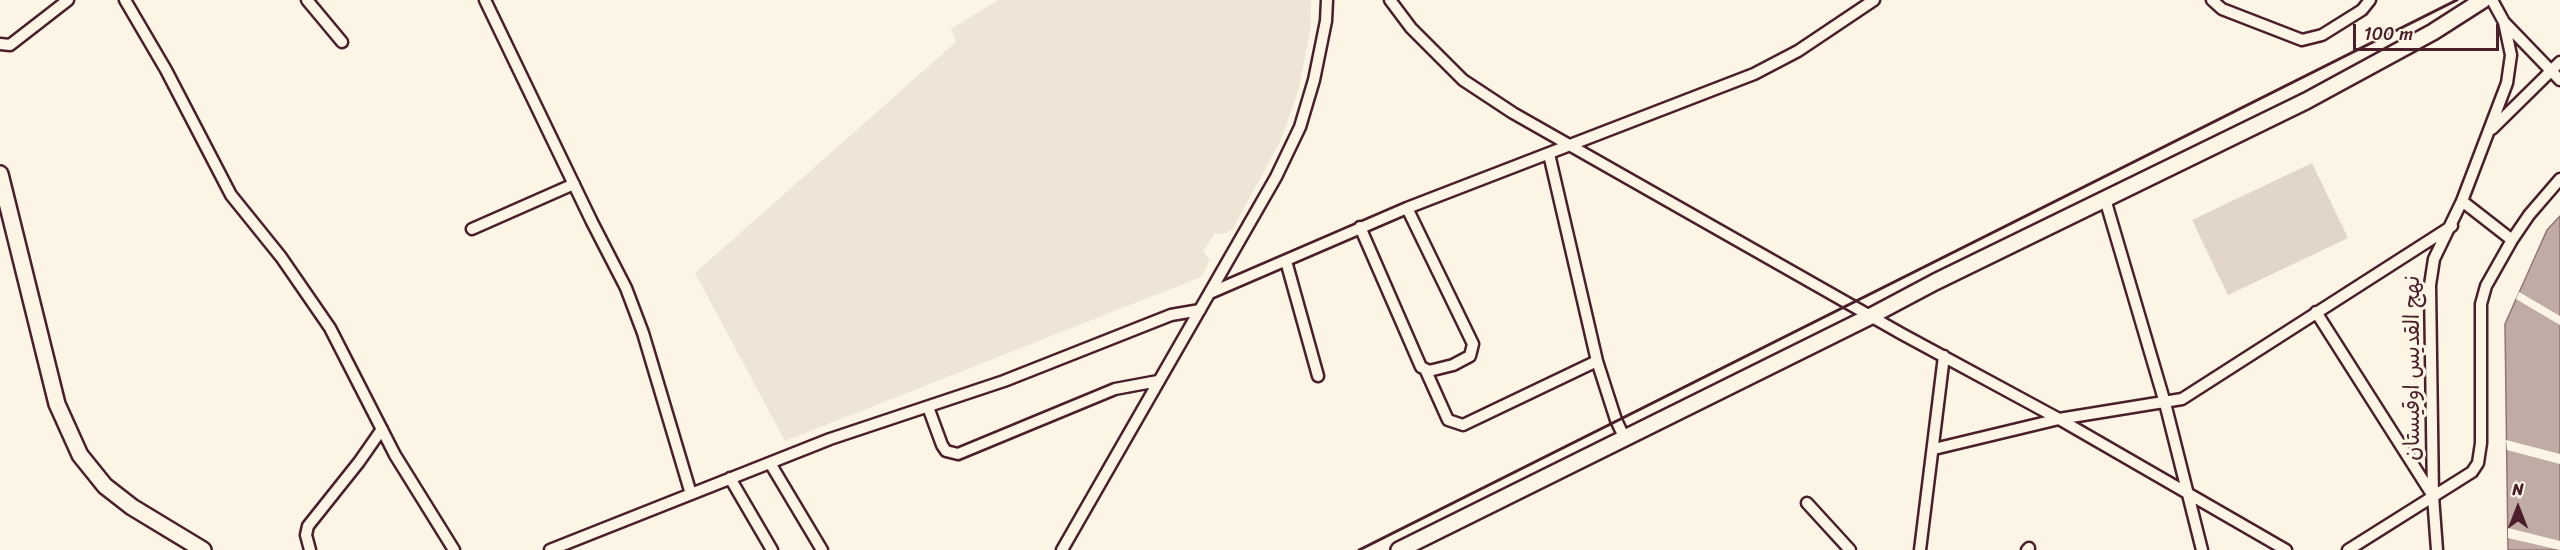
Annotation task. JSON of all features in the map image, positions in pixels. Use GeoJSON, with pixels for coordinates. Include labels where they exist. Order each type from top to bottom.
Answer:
{"type":"FeatureCollection","features":[{"type":"Feature","properties":{"kind":"street"},"geometry":{"type":"LineString","coordinates":[[125,0],[166,70],[231,195],[281,257],[330,328],[395,455],[454,550]]}},
{"type":"Feature","properties":{"kind":"street"},"geometry":{"type":"LineString","coordinates":[[307,0],[342,42]]}},
{"type":"Feature","properties":{"kind":"street"},"geometry":{"type":"LineString","coordinates":[[485,0],[626,288],[643,333],[691,494]]}},
{"type":"Feature","properties":{"kind":"street"},"geometry":{"type":"LineString","coordinates":[[1062,550],[1276,177],[1300,127],[1316,70],[1326,21],[1327,0]]}},
{"type":"Feature","properties":{"kind":"street"},"geometry":{"type":"LineString","coordinates":[[1390,0],[1411,28],[1464,80],[1513,113],[1871,316],[2059,419],[2187,495],[2286,550]]}},
{"type":"Feature","properties":{"kind":"street"},"geometry":{"type":"LineString","coordinates":[[1210,293],[1407,208],[1754,74],[1798,51],[1874,0]]}},
{"type":"Feature","properties":{"kind":"street"},"geometry":{"type":"LineString","coordinates":[[2212,0],[2222,9],[2240,17],[2290,37],[2308,40],[2362,10],[2370,0]]}},
{"type":"Feature","properties":{"kind":"street"},"geometry":{"type":"LineString","coordinates":[[1399,550],[1935,282],[2306,101],[2433,32],[2483,0]]}},
{"type":"Feature","properties":{"kind":"street"},"geometry":{"type":"LineString","coordinates":[[2492,0],[2504,22],[2560,80]]}},
{"type":"Feature","properties":{"kind":"street"},"geometry":{"type":"LineString","coordinates":[[0,44],[10,45],[62,2]]}},
{"type":"Feature","properties":{"kind":"street","name":"نهج القديس اوقيستان"},"geometry":{"type":"LineString","coordinates":[[2437,550],[2433,496],[2430,285],[2434,260],[2452,226],[2490,132],[2509,70],[2510,47],[2504,22]]}},
{"type":"Feature","properties":{"kind":"street"},"geometry":{"type":"LineString","coordinates":[[2490,132],[2560,62]]}},
{"type":"Feature","properties":{"kind":"street"},"geometry":{"type":"LineString","coordinates":[[1548,154],[1597,361],[1616,420],[1625,439]]}},
{"type":"Feature","properties":{"kind":"street"},"geometry":{"type":"LineString","coordinates":[[0,174],[57,404],[80,455],[105,486],[132,507],[203,550]]}},
{"type":"Feature","properties":{"kind":"street"},"geometry":{"type":"LineString","coordinates":[[2348,550],[2472,472],[2478,463],[2481,443],[2481,304],[2486,286],[2529,215],[2560,179]]}},
{"type":"Feature","properties":{"kind":"street"},"geometry":{"type":"LineString","coordinates":[[472,230],[574,184]]}},
{"type":"Feature","properties":{"kind":"street"},"geometry":{"type":"LineString","coordinates":[[2105,199],[2165,403],[2202,550]]}},
{"type":"Feature","properties":{"kind":"street"},"geometry":{"type":"LineString","coordinates":[[2462,201],[2512,240]]}},
{"type":"Feature","properties":{"kind":"street"},"geometry":{"type":"LineString","coordinates":[[1407,208],[1473,348],[1470,356],[1459,362],[1441,369],[1426,371]]}},
{"type":"Feature","properties":{"kind":"street"},"geometry":{"type":"LineString","coordinates":[[1934,449],[2059,419],[2182,399],[2452,226]]}},
{"type":"Feature","properties":{"kind":"street"},"geometry":{"type":"LineString","coordinates":[[1360,227],[1414,354],[1426,371],[1448,420],[1463,425],[1597,361]]}},
{"type":"Feature","properties":{"kind":"street"},"geometry":{"type":"LineString","coordinates":[[1286,261],[1318,376]]}},
{"type":"Feature","properties":{"kind":"street"},"geometry":{"type":"LineString","coordinates":[[550,550],[830,439],[1004,381],[1171,315],[1200,310]]}},
{"type":"Feature","properties":{"kind":"street"},"geometry":{"type":"LineString","coordinates":[[2316,312],[2433,496]]}},
{"type":"Feature","properties":{"kind":"street"},"geometry":{"type":"LineString","coordinates":[[1920,550],[1944,356]]}},
{"type":"Feature","properties":{"kind":"street"},"geometry":{"type":"LineString","coordinates":[[928,407],[942,445],[946,451],[958,454],[1115,389],[1158,381]]}},
{"type":"Feature","properties":{"kind":"street"},"geometry":{"type":"LineString","coordinates":[[310,550],[306,535],[308,526],[382,429]]}},
{"type":"Feature","properties":{"kind":"street"},"geometry":{"type":"LineString","coordinates":[[770,463],[822,550]]}},
{"type":"Feature","properties":{"kind":"street"},"geometry":{"type":"LineString","coordinates":[[730,478],[772,550]]}},
{"type":"Feature","properties":{"kind":"street"},"geometry":{"type":"LineString","coordinates":[[1807,503],[1850,550]]}},
{"type":"Feature","properties":{"kind":"shaded area"},"geometry":{"type":"Polygon","coordinates":[[[998,0],[1311,0],[1310,31],[1298,92],[1281,140],[1232,230],[1222,234],[1215,233],[1203,251],[1210,260],[1201,277],[785,441],[695,273],[956,42],[951,29],[998,0]]]}},
{"type":"Feature","properties":{"kind":"shaded area"},"geometry":{"type":"Polygon","coordinates":[[[2312,163],[2348,238],[2228,295],[2192,220],[2312,163]]]}},
{"type":"Feature","properties":{"kind":"shaded area"},"geometry":{"type":"Polygon","coordinates":[[[2560,216],[2560,550],[2508,550],[2505,324],[2547,230],[2560,216]]]}},
{"type":"Feature","properties":{"kind":"pier"},"geometry":{"type":"Polygon","coordinates":[[[2519,292],[2560,316],[2560,325],[2516,299],[2519,292]]]}},
{"type":"Feature","properties":{"kind":"pier"},"geometry":{"type":"Polygon","coordinates":[[[2506,440],[2560,454],[2560,464],[2507,450],[2506,440]]]}},
{"type":"Feature","properties":{"kind":"pier"},"geometry":{"type":"Polygon","coordinates":[[[2508,528],[2560,541],[2560,550],[2508,538],[2508,528]]]}},
{"type":"Feature","properties":{"kind":"railway"},"geometry":{"type":"LineString","coordinates":[[1359,550],[2457,0]]}}]}
